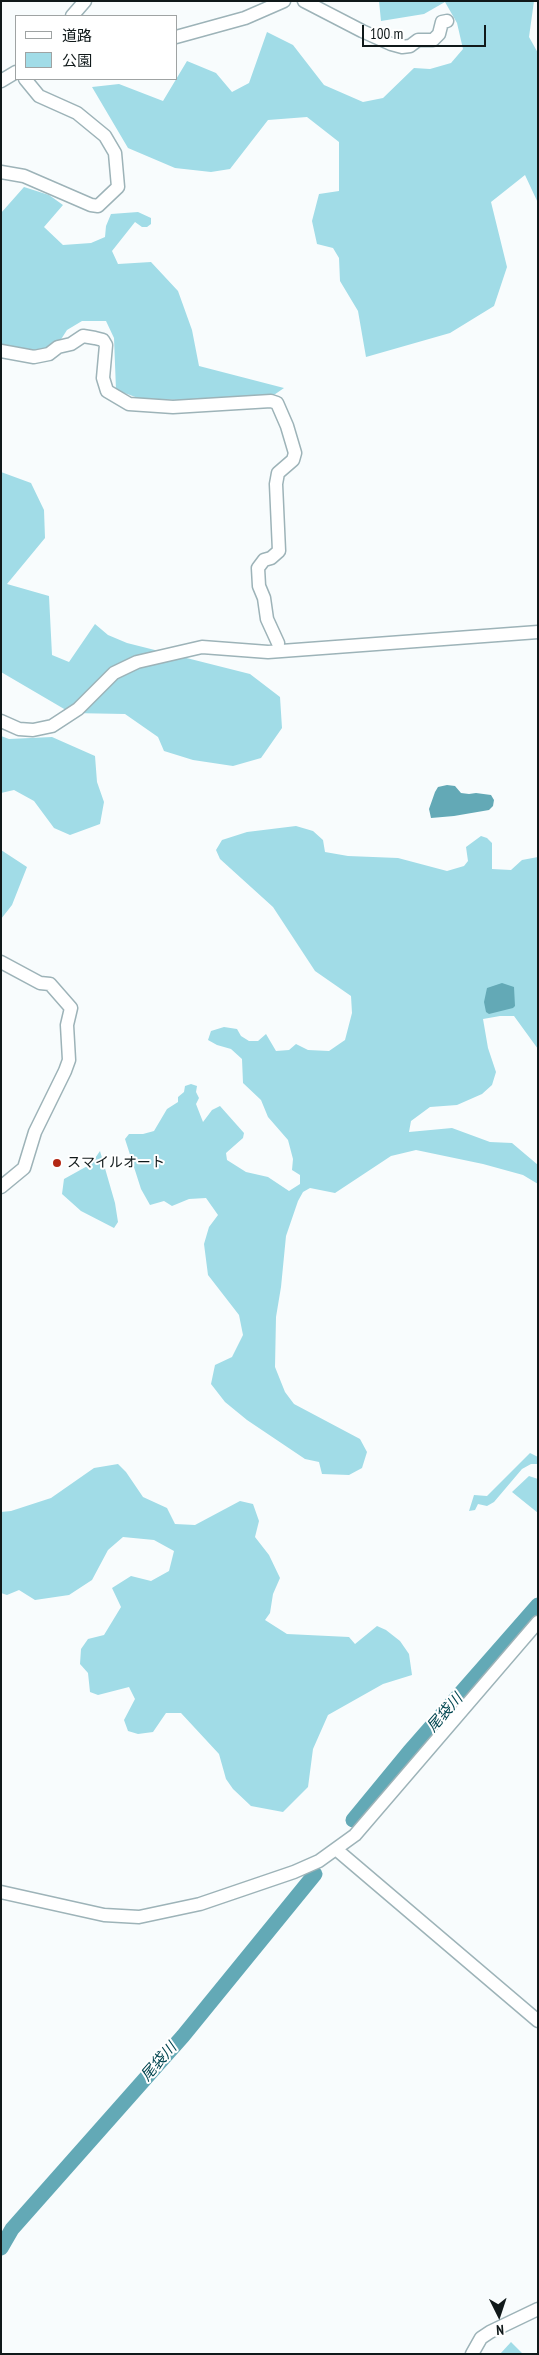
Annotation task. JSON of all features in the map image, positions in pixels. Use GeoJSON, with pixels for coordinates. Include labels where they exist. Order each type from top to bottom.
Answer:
{"type":"FeatureCollection","features":[{"type":"Feature","properties":{"kind":"street"},"geometry":{"type":"LineString","coordinates":[[73,15],[86,1]]}},
{"type":"Feature","properties":{"kind":"street"},"geometry":{"type":"LineString","coordinates":[[178,36],[245,18],[284,1]]}},
{"type":"Feature","properties":{"kind":"street"},"geometry":{"type":"LineString","coordinates":[[304,1],[362,31],[402,47],[410,46],[418,40],[433,40],[439,34],[442,22],[447,21]]}},
{"type":"Feature","properties":{"kind":"street"},"geometry":{"type":"LineString","coordinates":[[1,81],[15,73]]}},
{"type":"Feature","properties":{"kind":"street"},"geometry":{"type":"LineString","coordinates":[[1,172],[24,176],[91,206],[98,206],[103,203],[118,187],[115,153],[105,136],[77,113],[39,96],[26,80]]}},
{"type":"Feature","properties":{"kind":"street"},"geometry":{"type":"LineString","coordinates":[[1,350],[34,357],[49,354],[58,347],[71,344],[83,336],[95,338],[103,340],[106,345],[103,378],[106,390],[129,404],[173,407],[271,401],[277,403],[287,426],[295,454],[293,460],[278,473],[276,484],[279,551],[271,558],[264,560],[258,568],[259,586],[264,598],[267,619],[278,643]]}},
{"type":"Feature","properties":{"kind":"street"},"geometry":{"type":"LineString","coordinates":[[1,721],[19,729],[33,730],[52,726],[78,709],[114,673],[137,662],[202,647],[268,652],[538,632]]}},
{"type":"Feature","properties":{"kind":"street"},"geometry":{"type":"LineString","coordinates":[[1,962],[40,983],[50,984],[71,1008],[67,1025],[69,1060],[35,1132],[24,1168],[1,1187]]}},
{"type":"Feature","properties":{"kind":"street"},"geometry":{"type":"LineString","coordinates":[[1,1892],[104,1915],[139,1917],[166,1913],[218,1898],[294,1872],[319,1861],[337,1850],[355,1835],[538,1622]]}},
{"type":"Feature","properties":{"kind":"street"},"geometry":{"type":"LineString","coordinates":[[337,1850],[538,2021]]}},
{"type":"Feature","properties":{"kind":"street"},"geometry":{"type":"LineString","coordinates":[[472,2354],[481,2338],[538,2309]]}},
{"type":"Feature","properties":{"kind":"green space"},"geometry":{"type":"Polygon","coordinates":[[[379,1],[534,1],[529,37],[538,53],[538,203],[525,175],[491,202],[507,267],[494,306],[450,333],[366,357],[358,311],[340,281],[339,258],[333,248],[317,244],[312,221],[319,194],[339,191],[339,142],[307,117],[268,120],[230,169],[211,172],[175,168],[128,148],[92,87],[119,84],[163,101],[176,80],[178,80],[178,76],[187,61],[216,73],[232,92],[249,83],[267,32],[293,45],[324,85],[363,102],[383,98],[414,68],[430,69],[451,63],[463,49],[457,23],[445,2],[424,14],[381,21],[379,1]]]}},
{"type":"Feature","properties":{"kind":"green space"},"geometry":{"type":"Polygon","coordinates":[[[24,187],[49,195],[63,205],[44,227],[63,245],[91,243],[105,237],[106,226],[111,214],[138,212],[151,218],[151,224],[147,227],[142,227],[135,222],[112,251],[118,264],[151,262],[178,291],[192,330],[199,366],[284,388],[271,397],[180,400],[141,399],[116,390],[114,338],[106,321],[82,321],[67,330],[58,344],[40,353],[15,352],[1,344],[1,213],[24,187]]]}},
{"type":"Feature","properties":{"kind":"green space"},"geometry":{"type":"Polygon","coordinates":[[[1,472],[31,483],[44,510],[45,538],[7,584],[49,596],[52,655],[69,662],[95,624],[108,635],[127,643],[250,674],[280,697],[282,728],[261,758],[233,766],[193,760],[164,751],[158,737],[125,714],[71,713],[1,672],[1,472]]]}},
{"type":"Feature","properties":{"kind":"green space"},"geometry":{"type":"Polygon","coordinates":[[[1,736],[9,739],[52,737],[95,756],[97,782],[104,802],[100,824],[70,835],[54,828],[34,801],[14,790],[1,793],[1,736]]]}},
{"type":"Feature","properties":{"kind":"green space"},"geometry":{"type":"Polygon","coordinates":[[[296,826],[313,831],[323,840],[325,852],[348,856],[398,858],[447,871],[464,866],[468,861],[466,847],[481,836],[487,838],[492,843],[492,869],[511,870],[522,860],[538,857],[538,1049],[514,1016],[483,1019],[488,1048],[496,1072],[492,1085],[482,1094],[457,1105],[430,1107],[411,1121],[409,1132],[452,1128],[490,1142],[512,1143],[538,1165],[538,1184],[523,1175],[483,1164],[416,1150],[391,1156],[335,1193],[310,1188],[303,1192],[286,1236],[276,1317],[275,1367],[285,1392],[294,1404],[360,1439],[367,1452],[362,1468],[349,1475],[322,1474],[319,1462],[305,1459],[247,1420],[225,1402],[211,1384],[215,1365],[232,1357],[243,1335],[239,1315],[208,1275],[204,1244],[209,1227],[218,1215],[206,1198],[189,1199],[172,1206],[164,1201],[150,1205],[141,1189],[125,1139],[129,1134],[143,1134],[154,1131],[167,1109],[178,1102],[178,1097],[184,1092],[185,1086],[191,1084],[197,1086],[196,1092],[199,1098],[196,1104],[203,1122],[212,1110],[220,1106],[244,1133],[243,1138],[226,1153],[227,1160],[246,1172],[268,1177],[289,1191],[300,1184],[300,1175],[292,1170],[293,1159],[288,1140],[268,1117],[261,1100],[243,1083],[242,1059],[231,1049],[208,1040],[211,1031],[224,1027],[237,1029],[241,1036],[249,1041],[258,1041],[266,1034],[276,1051],[289,1050],[296,1044],[308,1050],[329,1051],[345,1040],[352,1013],[351,996],[315,971],[273,907],[220,859],[216,850],[222,840],[247,832],[296,826]]]}},
{"type":"Feature","properties":{"kind":"green space"},"geometry":{"type":"Polygon","coordinates":[[[1,850],[27,867],[12,905],[1,919],[1,850]]]}},
{"type":"Feature","properties":{"kind":"green space"},"geometry":{"type":"Polygon","coordinates":[[[100,1151],[115,1203],[118,1222],[114,1228],[81,1211],[62,1194],[64,1179],[91,1164],[100,1151]]]}},
{"type":"Feature","properties":{"kind":"green space"},"geometry":{"type":"Polygon","coordinates":[[[530,1453],[538,1457],[538,1464],[531,1464],[522,1469],[494,1502],[487,1506],[478,1504],[475,1510],[469,1511],[474,1495],[487,1496],[530,1453]]]}},
{"type":"Feature","properties":{"kind":"green space"},"geometry":{"type":"Polygon","coordinates":[[[118,1464],[126,1472],[143,1497],[167,1508],[175,1524],[195,1525],[240,1501],[253,1504],[259,1521],[255,1537],[269,1555],[280,1578],[273,1594],[270,1613],[265,1620],[287,1634],[349,1637],[355,1644],[377,1626],[386,1630],[400,1641],[409,1654],[412,1675],[383,1684],[328,1715],[313,1749],[308,1787],[283,1812],[251,1806],[233,1789],[226,1779],[219,1754],[181,1713],[166,1713],[153,1732],[138,1734],[128,1731],[124,1720],[135,1699],[129,1687],[98,1695],[90,1692],[88,1673],[80,1664],[81,1649],[88,1639],[104,1635],[121,1607],[112,1588],[131,1576],[151,1581],[169,1571],[174,1551],[154,1540],[123,1537],[108,1550],[92,1580],[69,1595],[35,1600],[19,1590],[7,1595],[1,1593],[1,1512],[11,1511],[51,1498],[94,1468],[118,1464]]]}},
{"type":"Feature","properties":{"kind":"green space"},"geometry":{"type":"Polygon","coordinates":[[[529,1476],[538,1479],[538,1513],[512,1492],[529,1476]]]}},
{"type":"Feature","properties":{"kind":"green space"},"geometry":{"type":"Polygon","coordinates":[[[511,2342],[523,2354],[500,2354],[511,2342]]]}},
{"type":"Feature","properties":{"kind":"shaded area"},"geometry":{"type":"Polygon","coordinates":[[[455,786],[461,793],[491,795],[494,800],[493,806],[489,810],[431,818],[429,809],[435,792],[438,787],[455,786]]]}},
{"type":"Feature","properties":{"kind":"shaded area"},"geometry":{"type":"Polygon","coordinates":[[[502,983],[514,987],[515,1006],[489,1014],[486,1012],[484,1002],[487,988],[502,983]]]}},
{"type":"Feature","properties":{"kind":"waterway","name":"尾袋川"},"geometry":{"type":"LineString","coordinates":[[353,1820],[409,1752],[538,1605]]}},
{"type":"Feature","properties":{"kind":"waterway","name":"尾袋川"},"geometry":{"type":"LineString","coordinates":[[1,2248],[12,2229],[183,2036],[315,1874]]}},
{"type":"Feature","properties":{"kind":"place","name":"スマイルオート"},"geometry":{"type":"Point","coordinates":[57,1163]}}]}
